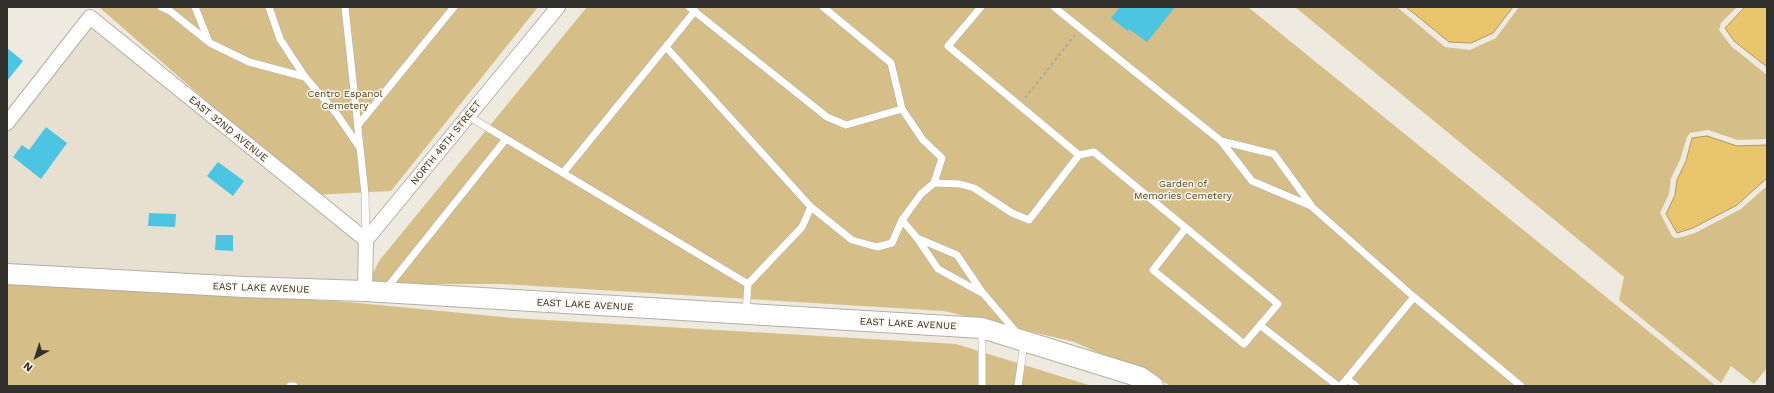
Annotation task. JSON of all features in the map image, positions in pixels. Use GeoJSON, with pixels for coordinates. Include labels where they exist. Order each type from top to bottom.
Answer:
{"type":"FeatureCollection","features":[{"type":"Feature","properties":{"kind":"street","name":"NORTH 46TH STREET"},"geometry":{"type":"LineString","coordinates":[[366,240],[558,7]]}},
{"type":"Feature","properties":{"kind":"street","name":"EAST 32ND AVENUE"},"geometry":{"type":"LineString","coordinates":[[7,123],[90,17],[366,240]]}},
{"type":"Feature","properties":{"kind":"street"},"geometry":{"type":"LineString","coordinates":[[366,240],[374,292]]}},
{"type":"Feature","properties":{"kind":"street","name":"EAST LAKE AVENUE"},"geometry":{"type":"LineString","coordinates":[[7,274],[244,287],[374,292],[982,328],[1140,377],[1153,386]]}},
{"type":"Feature","properties":{"kind":"lane"},"geometry":{"type":"LineString","coordinates":[[161,7],[170,11],[210,43],[249,62],[305,77]]}},
{"type":"Feature","properties":{"kind":"lane"},"geometry":{"type":"LineString","coordinates":[[195,7],[210,43]]}},
{"type":"Feature","properties":{"kind":"lane"},"geometry":{"type":"LineString","coordinates":[[269,7],[280,39],[305,77],[336,113],[360,148]]}},
{"type":"Feature","properties":{"kind":"lane"},"geometry":{"type":"LineString","coordinates":[[345,7],[365,194],[366,240]]}},
{"type":"Feature","properties":{"kind":"lane"},"geometry":{"type":"LineString","coordinates":[[358,125],[454,7]]}},
{"type":"Feature","properties":{"kind":"lane"},"geometry":{"type":"LineString","coordinates":[[666,47],[811,207],[852,240],[877,247],[892,243],[902,220],[921,194],[934,183],[942,158],[923,140],[902,109],[892,63],[823,7]]}},
{"type":"Feature","properties":{"kind":"lane"},"geometry":{"type":"LineString","coordinates":[[981,7],[948,46],[1079,155]]}},
{"type":"Feature","properties":{"kind":"lane"},"geometry":{"type":"LineString","coordinates":[[1054,7],[1221,141],[1252,181],[1311,206]]}},
{"type":"Feature","properties":{"kind":"lane"},"geometry":{"type":"LineString","coordinates":[[563,174],[666,47],[692,9],[827,117],[846,125],[902,109]]}},
{"type":"Feature","properties":{"kind":"lane"},"geometry":{"type":"LineString","coordinates":[[468,116],[748,284]]}},
{"type":"Feature","properties":{"kind":"lane"},"geometry":{"type":"LineString","coordinates":[[374,292],[506,139]]}},
{"type":"Feature","properties":{"kind":"lane"},"geometry":{"type":"LineString","coordinates":[[1221,141],[1274,154],[1311,206],[1414,297],[1521,386]]}},
{"type":"Feature","properties":{"kind":"lane"},"geometry":{"type":"LineString","coordinates":[[934,183],[960,184],[974,188],[1012,213],[1029,220],[1079,155],[1094,152],[1186,228],[1278,304],[1261,326],[1244,344],[1153,270],[1186,228]]}},
{"type":"Feature","properties":{"kind":"lane"},"geometry":{"type":"LineString","coordinates":[[746,314],[748,284],[802,227],[811,207]]}},
{"type":"Feature","properties":{"kind":"lane"},"geometry":{"type":"LineString","coordinates":[[902,220],[917,238],[938,269],[982,292]]}},
{"type":"Feature","properties":{"kind":"lane"},"geometry":{"type":"LineString","coordinates":[[917,238],[957,255],[982,292],[1024,341],[1018,386]]}},
{"type":"Feature","properties":{"kind":"lane"},"geometry":{"type":"LineString","coordinates":[[1341,386],[1414,297]]}},
{"type":"Feature","properties":{"kind":"lane"},"geometry":{"type":"LineString","coordinates":[[1261,326],[1338,386]]}},
{"type":"Feature","properties":{"kind":"lane"},"geometry":{"type":"LineString","coordinates":[[982,328],[982,386]]}},
{"type":"Feature","properties":{"kind":"lane"},"geometry":{"type":"LineString","coordinates":[[1347,379],[1356,386]]}},
{"type":"Feature","properties":{"kind":"path"},"geometry":{"type":"LineString","coordinates":[[1019,105],[1080,28]]}},
{"type":"Feature","properties":{"kind":"shaded area"},"geometry":{"type":"Polygon","coordinates":[[[1406,7],[1513,7],[1493,33],[1471,43],[1449,42],[1406,7]]]}},
{"type":"Feature","properties":{"kind":"shaded area"},"geometry":{"type":"Polygon","coordinates":[[[1745,7],[1767,7],[1767,67],[1734,41],[1725,28],[1745,7]]]}},
{"type":"Feature","properties":{"kind":"shaded area"},"geometry":{"type":"Polygon","coordinates":[[[91,27],[359,244],[358,284],[7,267],[7,133],[91,27]]]}},
{"type":"Feature","properties":{"kind":"shaded area"},"geometry":{"type":"Polygon","coordinates":[[[1707,136],[1737,146],[1767,145],[1767,178],[1737,205],[1693,228],[1677,233],[1666,214],[1675,195],[1677,180],[1686,161],[1692,138],[1707,136]]]}},
{"type":"Feature","properties":{"kind":"green space","name":"Centro Espanol Cemetery"},"geometry":{"type":"Polygon","coordinates":[[[99,7],[538,7],[391,191],[314,195],[99,7]]]}},
{"type":"Feature","properties":{"kind":"green space","name":"Garden of Memories Cemetery"},"geometry":{"type":"Polygon","coordinates":[[[587,7],[1248,7],[1716,386],[1170,386],[1161,380],[1074,342],[944,311],[503,284],[368,284],[379,261],[587,7]]]}},
{"type":"Feature","properties":{"kind":"green space"},"geometry":{"type":"Polygon","coordinates":[[[1295,7],[1397,7],[1445,47],[1470,50],[1496,38],[1519,7],[1737,7],[1721,23],[1719,30],[1731,46],[1767,75],[1767,139],[1738,140],[1708,130],[1690,133],[1687,137],[1680,160],[1671,178],[1669,194],[1660,213],[1672,236],[1674,238],[1678,238],[1695,233],[1741,209],[1767,186],[1767,368],[1754,384],[1731,366],[1721,383],[1619,300],[1624,277],[1295,7]]]}},
{"type":"Feature","properties":{"kind":"green space"},"geometry":{"type":"Polygon","coordinates":[[[7,283],[348,302],[513,318],[956,344],[1092,386],[7,386],[7,283]]]}},
{"type":"Feature","properties":{"kind":"building"},"geometry":{"type":"Polygon","coordinates":[[[1120,7],[1175,7],[1147,42],[1129,29],[1128,31],[1111,18],[1120,7]]]}},
{"type":"Feature","properties":{"kind":"building"},"geometry":{"type":"Polygon","coordinates":[[[7,48],[23,61],[7,81],[7,48]]]}},
{"type":"Feature","properties":{"kind":"building"},"geometry":{"type":"Polygon","coordinates":[[[46,127],[67,143],[41,179],[13,157],[22,145],[29,150],[46,127]]]}},
{"type":"Feature","properties":{"kind":"building"},"geometry":{"type":"Polygon","coordinates":[[[218,162],[244,181],[233,196],[207,176],[218,162]]]}},
{"type":"Feature","properties":{"kind":"building"},"geometry":{"type":"Polygon","coordinates":[[[149,213],[176,214],[175,227],[148,226],[149,213]]]}},
{"type":"Feature","properties":{"kind":"building"},"geometry":{"type":"Polygon","coordinates":[[[216,235],[233,235],[233,251],[215,250],[216,235]]]}}]}
